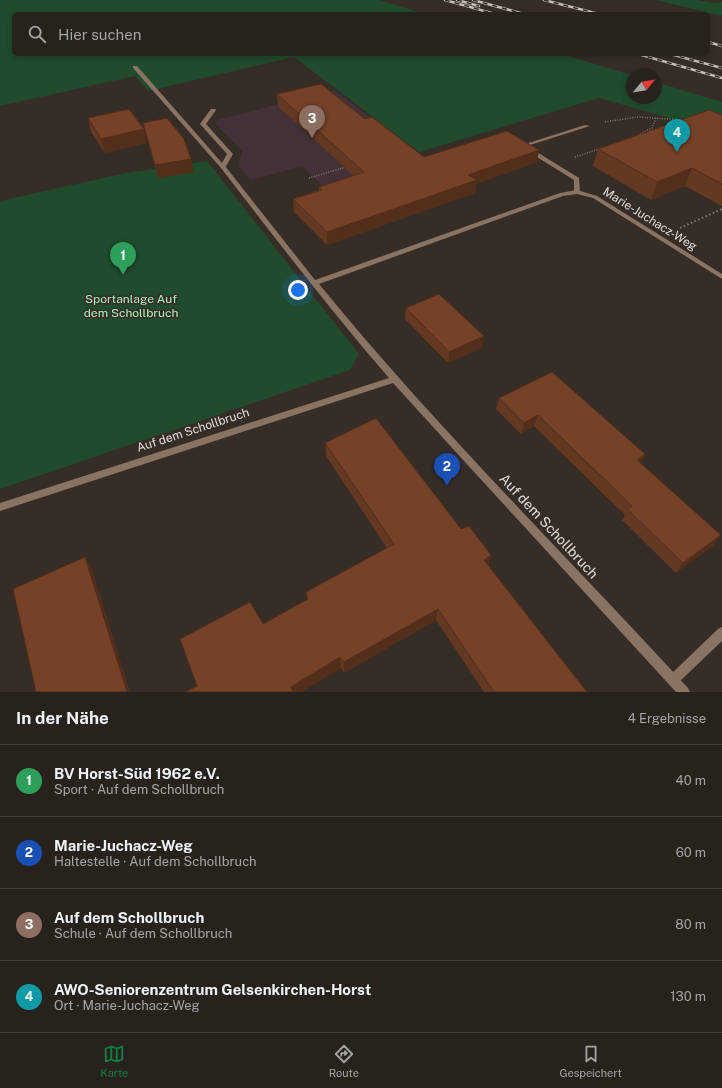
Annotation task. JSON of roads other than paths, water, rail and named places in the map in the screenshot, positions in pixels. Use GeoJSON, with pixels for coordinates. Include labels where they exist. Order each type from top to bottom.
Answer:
{"type":"FeatureCollection","features":[{"type":"Feature","properties":{"kind":"street","name":"Auf dem Schollbruch"},"geometry":{"type":"LineString","coordinates":[[135,67],[223,168],[314,283],[395,379],[486,480],[684,692]]}},
{"type":"Feature","properties":{"kind":"street"},"geometry":{"type":"LineString","coordinates":[[212,110],[203,124],[230,154],[223,168]]}},
{"type":"Feature","properties":{"kind":"street"},"geometry":{"type":"LineString","coordinates":[[577,192],[577,179],[522,146],[587,126]]}},
{"type":"Feature","properties":{"kind":"street","name":"Marie-Juchacz-Weg"},"geometry":{"type":"LineString","coordinates":[[314,283],[542,200],[562,194],[577,192],[595,197],[722,276]]}},
{"type":"Feature","properties":{"kind":"street","name":"Auf dem Schollbruch"},"geometry":{"type":"LineString","coordinates":[[0,507],[395,379]]}},
{"type":"Feature","properties":{"kind":"street"},"geometry":{"type":"LineString","coordinates":[[673,680],[722,633]]}},
{"type":"Feature","properties":{"kind":"railway"},"geometry":{"type":"LineString","coordinates":[[445,0],[488,12]]}},
{"type":"Feature","properties":{"kind":"railway"},"geometry":{"type":"LineString","coordinates":[[457,0],[479,6]]}},
{"type":"Feature","properties":{"kind":"railway"},"geometry":{"type":"LineString","coordinates":[[473,0],[517,12]]}},
{"type":"Feature","properties":{"kind":"railway"},"geometry":{"type":"LineString","coordinates":[[544,0],[591,12]]}},
{"type":"Feature","properties":{"kind":"railway"},"geometry":{"type":"LineString","coordinates":[[710,43],[722,46]]}},
{"type":"Feature","properties":{"kind":"railway"},"geometry":{"type":"LineString","coordinates":[[645,56],[722,78]]}},
{"type":"Feature","properties":{"kind":"railway"},"geometry":{"type":"LineString","coordinates":[[677,56],[722,68]]}},
{"type":"Feature","properties":{"kind":"place","name":"Auf dem Schollbruch"},"geometry":{"type":"Point","coordinates":[312,138]}},
{"type":"Feature","properties":{"kind":"place","name":"AWO-Seniorenzentrum Gelsenkirchen-Horst"},"geometry":{"type":"Point","coordinates":[677,152]}},
{"type":"Feature","properties":{"kind":"place","name":"BV Horst-Süd 1962 e.V."},"geometry":{"type":"Point","coordinates":[123,275]}},
{"type":"Feature","properties":{"kind":"place","name":"Marie-Juchacz-Weg"},"geometry":{"type":"Point","coordinates":[447,486]}},
{"type":"Feature","properties":{"kind":"park label","name":"Sportanlage Auf dem Schollbruch"},"geometry":{"type":"Point","coordinates":[131,306]}}]}
